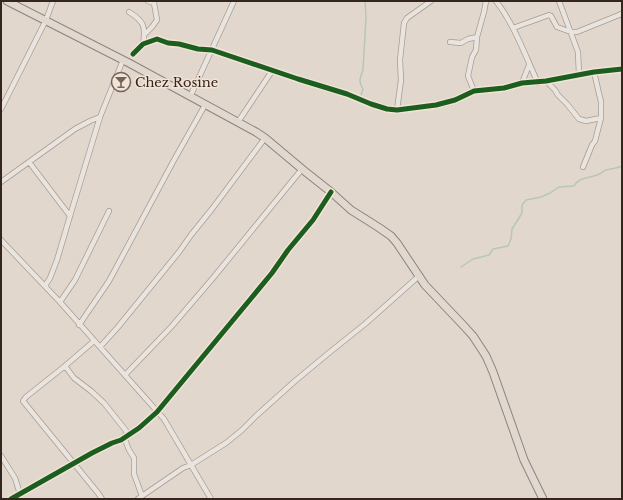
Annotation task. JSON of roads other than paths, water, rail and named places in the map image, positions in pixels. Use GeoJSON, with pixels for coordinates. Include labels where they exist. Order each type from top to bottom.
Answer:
{"type":"FeatureCollection","features":[{"type":"Feature","properties":{"kind":"main road"},"geometry":{"type":"LineString","coordinates":[[7,1],[123,60],[265,138],[351,210],[391,236],[425,285],[463,325],[479,344],[486,356],[524,460],[543,499]]}},
{"type":"Feature","properties":{"kind":"street"},"geometry":{"type":"LineString","coordinates":[[1,109],[46,20],[53,1]]}},
{"type":"Feature","properties":{"kind":"street"},"geometry":{"type":"LineString","coordinates":[[145,34],[157,20],[154,3],[148,1]]}},
{"type":"Feature","properties":{"kind":"street"},"geometry":{"type":"LineString","coordinates":[[190,97],[234,1]]}},
{"type":"Feature","properties":{"kind":"street"},"geometry":{"type":"LineString","coordinates":[[397,110],[401,80],[400,60],[404,23],[407,18],[431,1]]}},
{"type":"Feature","properties":{"kind":"street"},"geometry":{"type":"LineString","coordinates":[[474,91],[468,76],[472,57],[476,50],[477,38],[486,1]]}},
{"type":"Feature","properties":{"kind":"street"},"geometry":{"type":"LineString","coordinates":[[496,1],[513,28],[538,83]]}},
{"type":"Feature","properties":{"kind":"street"},"geometry":{"type":"LineString","coordinates":[[559,1],[578,52],[579,75]]}},
{"type":"Feature","properties":{"kind":"street"},"geometry":{"type":"LineString","coordinates":[[129,12],[142,22],[145,34],[143,44]]}},
{"type":"Feature","properties":{"kind":"street"},"geometry":{"type":"LineString","coordinates":[[513,28],[549,15],[557,26],[571,32],[578,32],[619,14],[622,15]]}},
{"type":"Feature","properties":{"kind":"street"},"geometry":{"type":"LineString","coordinates":[[450,42],[461,43],[468,39],[477,38]]}},
{"type":"Feature","properties":{"kind":"street"},"geometry":{"type":"LineString","coordinates":[[133,54],[143,44],[157,40],[198,49],[212,50],[348,94],[371,104],[387,109],[397,110],[436,105],[455,100],[474,91],[504,88],[522,83],[538,83],[594,72],[622,69]]}},
{"type":"Feature","properties":{"kind":"street"},"geometry":{"type":"LineString","coordinates":[[45,286],[57,260],[100,117],[123,60]]}},
{"type":"Feature","properties":{"kind":"street"},"geometry":{"type":"LineString","coordinates":[[522,83],[529,65]]}},
{"type":"Feature","properties":{"kind":"street"},"geometry":{"type":"LineString","coordinates":[[238,122],[272,70]]}},
{"type":"Feature","properties":{"kind":"street"},"geometry":{"type":"LineString","coordinates":[[583,167],[595,141],[601,118],[601,102],[594,72]]}},
{"type":"Feature","properties":{"kind":"street"},"geometry":{"type":"LineString","coordinates":[[546,81],[579,119],[586,121],[601,118]]}},
{"type":"Feature","properties":{"kind":"street"},"geometry":{"type":"LineString","coordinates":[[79,325],[109,281],[174,160],[206,105]]}},
{"type":"Feature","properties":{"kind":"street"},"geometry":{"type":"LineString","coordinates":[[1,182],[80,127],[100,117]]}},
{"type":"Feature","properties":{"kind":"street"},"geometry":{"type":"LineString","coordinates":[[100,347],[174,258],[265,138]]}},
{"type":"Feature","properties":{"kind":"street"},"geometry":{"type":"LineString","coordinates":[[29,162],[70,216]]}},
{"type":"Feature","properties":{"kind":"street"},"geometry":{"type":"LineString","coordinates":[[125,375],[172,326],[302,169]]}},
{"type":"Feature","properties":{"kind":"street"},"geometry":{"type":"LineString","coordinates":[[11,499],[112,442],[121,440],[139,428],[157,412],[272,273],[288,250],[313,220],[331,192]]}},
{"type":"Feature","properties":{"kind":"street"},"geometry":{"type":"LineString","coordinates":[[60,302],[75,280],[109,211]]}},
{"type":"Feature","properties":{"kind":"street"},"geometry":{"type":"LineString","coordinates":[[1,240],[60,302],[164,420],[211,499]]}},
{"type":"Feature","properties":{"kind":"street"},"geometry":{"type":"LineString","coordinates":[[65,366],[74,378],[104,403],[126,432],[124,437],[134,458],[134,474],[140,497],[191,465],[242,430],[295,381],[365,324],[419,276]]}},
{"type":"Feature","properties":{"kind":"street"},"geometry":{"type":"LineString","coordinates":[[94,341],[23,401],[102,499]]}},
{"type":"Feature","properties":{"kind":"street"},"geometry":{"type":"LineString","coordinates":[[1,456],[15,478],[20,494]]}},
{"type":"Feature","properties":{"kind":"waterway"},"geometry":{"type":"LineString","coordinates":[[361,95],[363,89],[360,84],[360,80],[363,70],[366,17],[365,1]]}},
{"type":"Feature","properties":{"kind":"waterway"},"geometry":{"type":"LineString","coordinates":[[461,267],[473,259],[489,255],[493,249],[508,246],[511,239],[512,229],[522,213],[522,205],[526,200],[541,197],[559,187],[574,186],[581,179],[598,175],[606,170],[622,166]]}},
{"type":"Feature","properties":{"kind":"place","name":"Chez Rosine"},"geometry":{"type":"Point","coordinates":[121,82]}}]}
